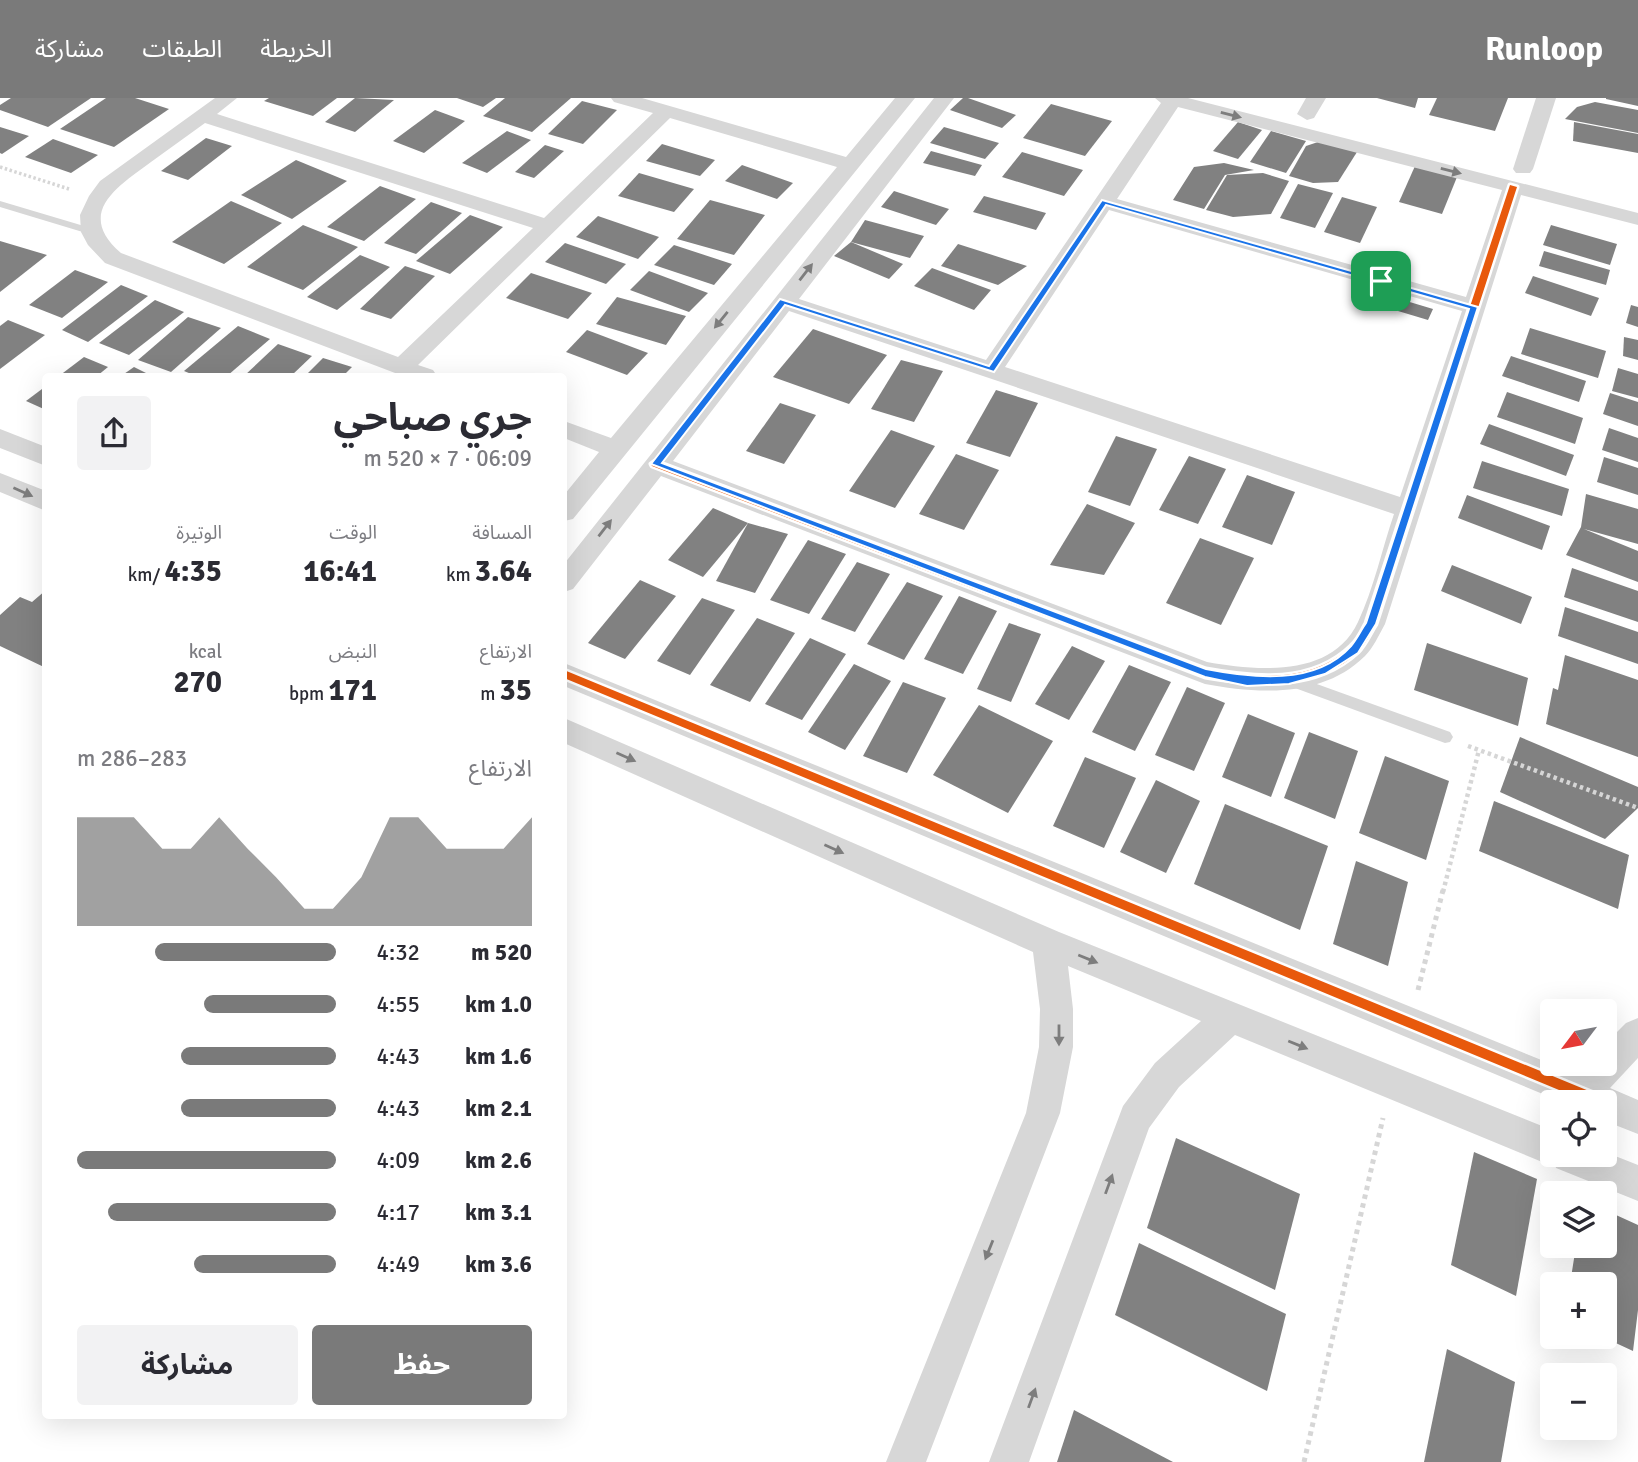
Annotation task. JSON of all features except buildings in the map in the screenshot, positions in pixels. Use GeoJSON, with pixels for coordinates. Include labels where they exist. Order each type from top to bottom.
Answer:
{"type":"FeatureCollection","features":[{"type":"Feature","properties":{"kind":"street"},"geometry":{"type":"LineString","coordinates":[[227,98],[121,173],[97,198],[89,215],[90,231],[98,246],[113,258],[416,373]]}},
{"type":"Feature","properties":{"kind":"street"},"geometry":{"type":"LineString","coordinates":[[621,98],[849,164]]}},
{"type":"Feature","properties":{"kind":"street"},"geometry":{"type":"LineString","coordinates":[[567,508],[905,98]]}},
{"type":"Feature","properties":{"kind":"street"},"geometry":{"type":"LineString","coordinates":[[567,579],[944,98]]}},
{"type":"Feature","properties":{"kind":"street"},"geometry":{"type":"LineString","coordinates":[[655,464],[1205,673],[1247,681],[1289,680],[1325,669],[1354,650],[1371,624],[1474,307],[1546,98]]}},
{"type":"Feature","properties":{"kind":"street"},"geometry":{"type":"LineString","coordinates":[[991,370],[1104,202],[1169,99],[1521,173],[1638,219]]}},
{"type":"Feature","properties":{"kind":"street"},"geometry":{"type":"LineString","coordinates":[[1257,101],[1315,110]]}},
{"type":"Feature","properties":{"kind":"street"},"geometry":{"type":"LineString","coordinates":[[401,368],[667,111]]}},
{"type":"Feature","properties":{"kind":"street"},"geometry":{"type":"LineString","coordinates":[[202,116],[548,226]]}},
{"type":"Feature","properties":{"kind":"street"},"geometry":{"type":"LineString","coordinates":[[1104,202],[1474,307]]}},
{"type":"Feature","properties":{"kind":"street"},"geometry":{"type":"LineString","coordinates":[[783,301],[1408,509]]}},
{"type":"Feature","properties":{"kind":"street"},"geometry":{"type":"LineString","coordinates":[[567,430],[615,449]]}},
{"type":"Feature","properties":{"kind":"street"},"geometry":{"type":"LineString","coordinates":[[4,445],[42,456]]}},
{"type":"Feature","properties":{"kind":"street"},"geometry":{"type":"LineString","coordinates":[[0,482],[42,500]]}},
{"type":"Feature","properties":{"kind":"street"},"geometry":{"type":"LineString","coordinates":[[567,675],[1572,1090]]}},
{"type":"Feature","properties":{"kind":"street"},"geometry":{"type":"LineString","coordinates":[[567,731],[1048,943],[1540,1143]]}},
{"type":"Feature","properties":{"kind":"street"},"geometry":{"type":"LineString","coordinates":[[906,1462],[1043,1113],[1053,1080],[1059,1047],[1059,1014],[1048,943]]}},
{"type":"Feature","properties":{"kind":"street"},"geometry":{"type":"LineString","coordinates":[[1009,1462],[1135,1118],[1154,1088],[1178,1061],[1231,1017]]}},
{"type":"Feature","properties":{"kind":"street"},"geometry":{"type":"LineString","coordinates":[[1602,1090],[1638,1034]]}},
{"type":"Feature","properties":{"kind":"street"},"geometry":{"type":"LineString","coordinates":[[1617,1108],[1638,1117]]}},
{"type":"Feature","properties":{"kind":"street"},"geometry":{"type":"LineString","coordinates":[[1599,1167],[1638,1183]]}},
{"type":"Feature","properties":{"kind":"lane"},"geometry":{"type":"LineString","coordinates":[[2,204],[90,231]]}},
{"type":"Feature","properties":{"kind":"lane"},"geometry":{"type":"LineString","coordinates":[[1289,680],[1445,737]]}},
{"type":"Feature","properties":{"kind":"path"},"geometry":{"type":"LineString","coordinates":[[0,167],[97,198]]}},
{"type":"Feature","properties":{"kind":"path"},"geometry":{"type":"LineString","coordinates":[[0,176],[8,170]]}},
{"type":"Feature","properties":{"kind":"path"},"geometry":{"type":"LineString","coordinates":[[1445,737],[1638,808]]}},
{"type":"Feature","properties":{"kind":"path"},"geometry":{"type":"LineString","coordinates":[[1410,1023],[1479,750]]}},
{"type":"Feature","properties":{"kind":"path"},"geometry":{"type":"LineString","coordinates":[[1304,1462],[1391,1083]]}},
{"type":"Feature","properties":{"kind":"cycle path"},"geometry":{"type":"LineString","coordinates":[[655,464],[1205,673],[1262,680],[1300,677],[1335,663],[1355,648],[1371,624],[1513,187]]}},
{"type":"Feature","properties":{"kind":"cycle path"},"geometry":{"type":"LineString","coordinates":[[567,675],[1573,1090]]}},
{"type":"Feature","properties":{"kind":"route"},"geometry":{"type":"LineString","coordinates":[[1104,202],[1381,281],[1474,307],[1371,624],[1354,650],[1325,669],[1289,680],[1247,681],[1205,673],[655,464],[783,301],[991,370],[1104,202]]}}]}
